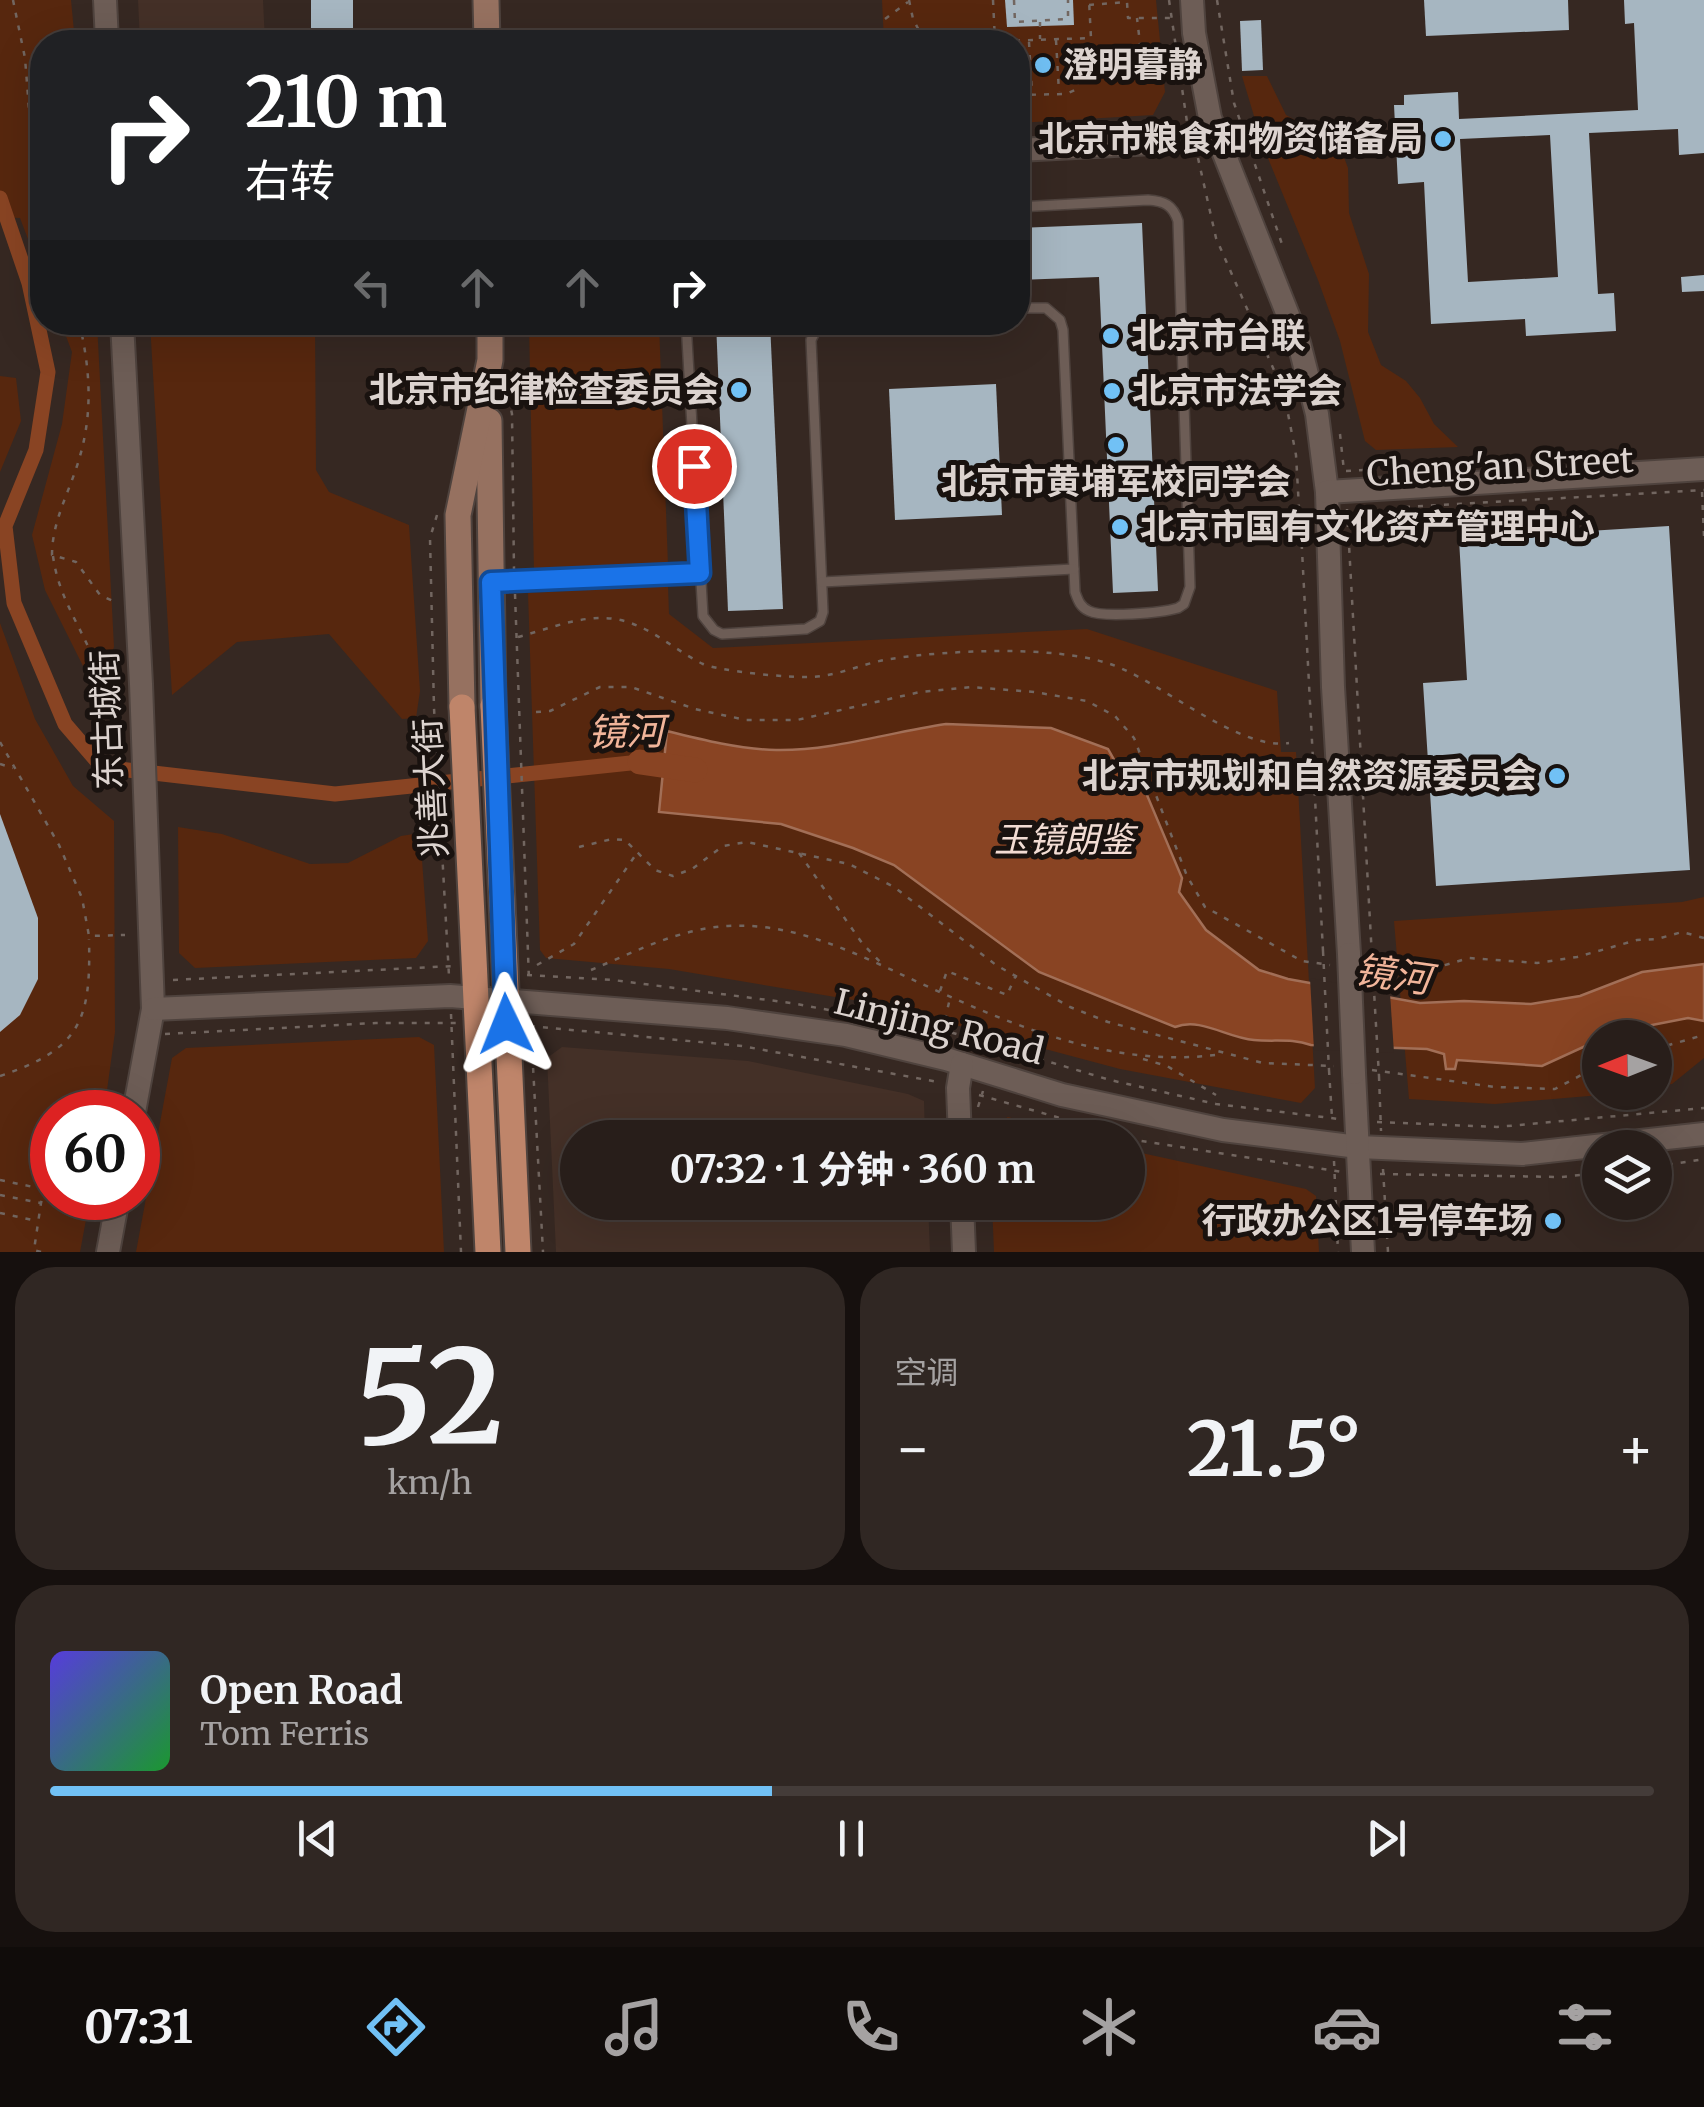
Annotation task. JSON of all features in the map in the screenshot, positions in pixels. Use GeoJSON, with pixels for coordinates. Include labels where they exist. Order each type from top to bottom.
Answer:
{"type":"FeatureCollection","features":[{"type":"Feature","properties":{"kind":"main road"},"geometry":{"type":"LineString","coordinates":[[486,0],[487,30]]}},
{"type":"Feature","properties":{"kind":"main road"},"geometry":{"type":"LineString","coordinates":[[503,0],[504,30]]}},
{"type":"Feature","properties":{"kind":"main road","name":"兆善大街"},"geometry":{"type":"LineString","coordinates":[[488,1252],[462,707],[458,515],[490,360],[490,335]]}},
{"type":"Feature","properties":{"kind":"main road","name":"兆善大街"},"geometry":{"type":"LineString","coordinates":[[504,335],[504,377],[488,423],[502,581],[518,1013],[518,1252]]}},
{"type":"Feature","properties":{"kind":"street"},"geometry":{"type":"LineString","coordinates":[[105,0],[106,30]]}},
{"type":"Feature","properties":{"kind":"street"},"geometry":{"type":"LineString","coordinates":[[1192,0],[1205,98],[1215,134],[1299,343],[1317,414],[1327,500],[1332,687],[1354,962],[1363,1252]]}},
{"type":"Feature","properties":{"kind":"street"},"geometry":{"type":"LineString","coordinates":[[1030,149],[1192,141],[1215,134]]}},
{"type":"Feature","properties":{"kind":"street","name":"东古城街"},"geometry":{"type":"LineString","coordinates":[[123,335],[153,1009],[138,1090]]}},
{"type":"Feature","properties":{"kind":"street","name":"Cheng'an Street"},"geometry":{"type":"LineString","coordinates":[[1327,500],[1703,480]]}},
{"type":"Feature","properties":{"kind":"street","name":"Linjing Road"},"geometry":{"type":"LineString","coordinates":[[153,1009],[477,996],[518,1013],[726,1018],[846,1034],[960,1076],[1223,1130],[1358,1147],[1522,1154],[1704,1134]]}},
{"type":"Feature","properties":{"kind":"street"},"geometry":{"type":"LineString","coordinates":[[960,1076],[960,1120]]}},
{"type":"Feature","properties":{"kind":"street"},"geometry":{"type":"LineString","coordinates":[[108,1252],[114,1220]]}},
{"type":"Feature","properties":{"kind":"street"},"geometry":{"type":"LineString","coordinates":[[963,1220],[964,1252]]}},
{"type":"Feature","properties":{"kind":"lane"},"geometry":{"type":"LineString","coordinates":[[1030,206],[1159,201],[1175,211],[1190,587],[1184,604],[1178,608],[1092,613],[1079,602],[1074,569],[1063,330],[1060,320],[1046,308],[1030,308]]}},
{"type":"Feature","properties":{"kind":"lane"},"geometry":{"type":"LineString","coordinates":[[687,335],[703,616],[722,634],[814,626],[823,612],[814,335]]}},
{"type":"Feature","properties":{"kind":"lane"},"geometry":{"type":"LineString","coordinates":[[1188,523],[1300,519]]}},
{"type":"Feature","properties":{"kind":"lane"},"geometry":{"type":"LineString","coordinates":[[822,582],[1074,569]]}},
{"type":"Feature","properties":{"kind":"lane"},"geometry":{"type":"LineString","coordinates":[[502,581],[700,573]]}},
{"type":"Feature","properties":{"kind":"path"},"geometry":{"type":"LineString","coordinates":[[13,0],[26,58],[30,115]]}},
{"type":"Feature","properties":{"kind":"path"},"geometry":{"type":"LineString","coordinates":[[885,19],[910,0],[919,30]]}},
{"type":"Feature","properties":{"kind":"path"},"geometry":{"type":"LineString","coordinates":[[993,0],[994,30]]}},
{"type":"Feature","properties":{"kind":"path"},"geometry":{"type":"LineString","coordinates":[[1014,0],[1015,22],[1068,20],[1068,0]]}},
{"type":"Feature","properties":{"kind":"path"},"geometry":{"type":"LineString","coordinates":[[1169,0],[1192,141],[1204,176],[1216,238],[1284,393],[1296,455],[1329,1070]]}},
{"type":"Feature","properties":{"kind":"path"},"geometry":{"type":"LineString","coordinates":[[1137,18],[1141,52],[1136,71],[1096,75],[1081,65],[1077,89],[1032,94],[1030,41],[1091,38],[1089,2],[1127,1],[1128,18],[1137,18],[1171,18]]}},
{"type":"Feature","properties":{"kind":"path"},"geometry":{"type":"LineString","coordinates":[[1040,21],[1040,40]]}},
{"type":"Feature","properties":{"kind":"path"},"geometry":{"type":"LineString","coordinates":[[1056,40],[1059,94]]}},
{"type":"Feature","properties":{"kind":"path"},"geometry":{"type":"LineString","coordinates":[[82,335],[90,405],[80,454],[52,536],[52,554],[70,615],[94,658],[102,696]]}},
{"type":"Feature","properties":{"kind":"path"},"geometry":{"type":"LineString","coordinates":[[504,377],[512,414],[502,581],[515,638],[505,705],[510,836],[518,1013],[543,1252]]}},
{"type":"Feature","properties":{"kind":"path"},"geometry":{"type":"LineString","coordinates":[[1703,480],[1704,536]]}},
{"type":"Feature","properties":{"kind":"path","name":"Cheng'an Street"},"geometry":{"type":"LineString","coordinates":[[1395,508],[1703,480]]}},
{"type":"Feature","properties":{"kind":"path","name":"Cheng'an Street"},"geometry":{"type":"LineString","coordinates":[[1327,500],[1357,510]]}},
{"type":"Feature","properties":{"kind":"path"},"geometry":{"type":"LineString","coordinates":[[52,554],[76,562],[100,596],[113,601]]}},
{"type":"Feature","properties":{"kind":"path"},"geometry":{"type":"LineString","coordinates":[[515,638],[582,620],[616,619],[655,635],[706,666],[810,678],[890,659],[962,653],[1052,654],[1112,664],[1271,746],[1289,743]]}},
{"type":"Feature","properties":{"kind":"path"},"geometry":{"type":"LineString","coordinates":[[536,712],[550,711],[600,686],[632,686],[695,709],[746,720],[797,720],[920,692],[971,686],[1087,701],[1115,716],[1134,738],[1187,876],[1204,907],[1302,961],[1354,962],[1394,974],[1418,973],[1469,958],[1538,962],[1577,957],[1682,932],[1704,938]]}},
{"type":"Feature","properties":{"kind":"path","name":"兆善大街"},"geometry":{"type":"LineString","coordinates":[[434,708],[461,1252]]}},
{"type":"Feature","properties":{"kind":"path"},"geometry":{"type":"LineString","coordinates":[[0,742],[59,845],[82,898],[89,936],[85,1012],[70,1038],[44,1056],[0,1076]]}},
{"type":"Feature","properties":{"kind":"path"},"geometry":{"type":"LineString","coordinates":[[0,764],[14,768]]}},
{"type":"Feature","properties":{"kind":"path"},"geometry":{"type":"LineString","coordinates":[[579,847],[612,839],[626,840],[655,870],[672,876],[692,869],[723,846],[747,842],[850,864],[894,887],[996,965],[1070,1008],[1108,1022],[1263,1063],[1495,1088],[1555,1089],[1582,1075]]}},
{"type":"Feature","properties":{"kind":"path"},"geometry":{"type":"LineString","coordinates":[[536,966],[574,944],[638,852]]}},
{"type":"Feature","properties":{"kind":"path"},"geometry":{"type":"LineString","coordinates":[[798,852],[862,943],[886,967]]}},
{"type":"Feature","properties":{"kind":"path"},"geometry":{"type":"LineString","coordinates":[[591,970],[659,941],[725,926],[762,926],[803,934],[1013,1024],[1167,1066],[1216,1095]]}},
{"type":"Feature","properties":{"kind":"path"},"geometry":{"type":"LineString","coordinates":[[89,936],[126,935]]}},
{"type":"Feature","properties":{"kind":"path"},"geometry":{"type":"LineString","coordinates":[[1354,962],[1379,1076]]}},
{"type":"Feature","properties":{"kind":"path"},"geometry":{"type":"LineString","coordinates":[[939,992],[947,971],[1006,995],[1016,974]]}},
{"type":"Feature","properties":{"kind":"path"},"geometry":{"type":"LineString","coordinates":[[945,1020],[950,997]]}},
{"type":"Feature","properties":{"kind":"path","name":"Linjing Road"},"geometry":{"type":"LineString","coordinates":[[518,1013],[849,1064],[960,1076],[1140,1141],[1360,1174],[1503,1177],[1582,1174]]}},
{"type":"Feature","properties":{"kind":"path"},"geometry":{"type":"LineString","coordinates":[[149,1035],[376,1023],[478,1024]]}},
{"type":"Feature","properties":{"kind":"path"},"geometry":{"type":"LineString","coordinates":[[1672,1044],[1704,1035]]}},
{"type":"Feature","properties":{"kind":"path"},"geometry":{"type":"LineString","coordinates":[[1137,1057],[1189,1059],[1228,1054]]}},
{"type":"Feature","properties":{"kind":"path"},"geometry":{"type":"LineString","coordinates":[[1672,1165],[1704,1160]]}},
{"type":"Feature","properties":{"kind":"path"},"geometry":{"type":"LineString","coordinates":[[0,1180],[30,1186]]}},
{"type":"Feature","properties":{"kind":"path"},"geometry":{"type":"LineString","coordinates":[[0,1195],[30,1202]]}},
{"type":"Feature","properties":{"kind":"path"},"geometry":{"type":"LineString","coordinates":[[0,1213],[38,1222],[34,1250],[41,1252]]}},
{"type":"Feature","properties":{"kind":"shaded area"},"geometry":{"type":"Polygon","coordinates":[[[138,0],[263,0],[264,30],[139,30],[138,0]]]}},
{"type":"Feature","properties":{"kind":"shaded area"},"geometry":{"type":"Polygon","coordinates":[[[946,724],[1051,728],[1108,749],[1125,779],[1136,769],[1182,878],[1179,892],[1206,930],[1259,970],[1420,1003],[1531,1004],[1580,996],[1642,972],[1704,964],[1704,1021],[1582,1020],[1582,1048],[1542,1066],[1457,1060],[1455,1069],[1446,1069],[1444,1054],[1427,1049],[1262,1041],[1204,1026],[1175,1027],[1039,972],[894,865],[781,824],[659,812],[667,731],[748,748],[776,750],[840,744],[946,724]]]}},
{"type":"Feature","properties":{"kind":"shaded area"},"geometry":{"type":"Polygon","coordinates":[[[562,1047],[748,1061],[908,1094],[924,1101],[925,1120],[560,1120],[560,1220],[929,1220],[930,1252],[556,1252],[547,1058],[562,1047]]]}},
{"type":"Feature","properties":{"kind":"green space"},"geometry":{"type":"Polygon","coordinates":[[[0,0],[71,0],[74,30],[30,30],[30,244],[20,218],[0,217],[0,0]]]}},
{"type":"Feature","properties":{"kind":"green space"},"geometry":{"type":"Polygon","coordinates":[[[882,0],[1156,0],[1165,92],[1153,115],[1030,122],[1030,30],[883,30],[882,0]]]}},
{"type":"Feature","properties":{"kind":"green space"},"geometry":{"type":"Polygon","coordinates":[[[1242,76],[1267,76],[1286,115],[1328,139],[1342,152],[1348,168],[1349,213],[1369,274],[1368,332],[1381,365],[1406,381],[1434,424],[1458,447],[1376,450],[1365,441],[1340,341],[1263,146],[1242,76]]]}},
{"type":"Feature","properties":{"kind":"green space"},"geometry":{"type":"Polygon","coordinates":[[[66,335],[98,335],[114,647],[97,694],[45,590],[32,535],[62,424],[72,352],[66,335]]]}},
{"type":"Feature","properties":{"kind":"green space"},"geometry":{"type":"Polygon","coordinates":[[[151,335],[315,335],[316,470],[329,492],[409,525],[420,691],[416,718],[402,719],[329,634],[237,642],[172,695],[151,335]]]}},
{"type":"Feature","properties":{"kind":"green space"},"geometry":{"type":"Polygon","coordinates":[[[529,335],[659,335],[668,565],[534,571],[529,335]]]}},
{"type":"Feature","properties":{"kind":"green space"},"geometry":{"type":"Polygon","coordinates":[[[0,376],[16,378],[21,421],[0,472],[0,376]]]}},
{"type":"Feature","properties":{"kind":"green space","name":"玉镜朗鉴"},"geometry":{"type":"Polygon","coordinates":[[[668,586],[669,614],[713,648],[1087,629],[1277,691],[1281,752],[1296,752],[1315,1088],[1301,1103],[1120,1069],[877,1004],[669,969],[546,958],[540,950],[528,593],[668,586]]]}},
{"type":"Feature","properties":{"kind":"green space"},"geometry":{"type":"Polygon","coordinates":[[[0,623],[35,719],[73,786],[114,821],[115,1032],[107,1090],[30,1090],[30,1220],[86,1220],[80,1252],[0,1252],[0,623]]]}},
{"type":"Feature","properties":{"kind":"green space"},"geometry":{"type":"Polygon","coordinates":[[[178,827],[222,834],[310,864],[348,863],[401,836],[420,833],[428,941],[416,958],[195,968],[179,953],[178,827]]]}},
{"type":"Feature","properties":{"kind":"green space"},"geometry":{"type":"Polygon","coordinates":[[[1704,897],[1704,1058],[1672,1084],[1672,1020],[1582,1020],[1582,1097],[1495,1104],[1409,1099],[1394,921],[1682,902],[1704,897]]]}},
{"type":"Feature","properties":{"kind":"green space"},"geometry":{"type":"Polygon","coordinates":[[[419,1037],[434,1045],[444,1252],[136,1252],[142,1220],[160,1220],[160,1123],[172,1058],[186,1048],[419,1037]]]}},
{"type":"Feature","properties":{"kind":"green space"},"geometry":{"type":"Polygon","coordinates":[[[1145,1154],[1306,1189],[1316,1196],[1319,1252],[994,1252],[993,1220],[1145,1220],[1145,1154]]]}},
{"type":"Feature","properties":{"kind":"pier"},"geometry":{"type":"Polygon","coordinates":[[[1310,978],[1390,993],[1394,1053],[1314,1050],[1310,978]]]}},
{"type":"Feature","properties":{"kind":"building"},"geometry":{"type":"Polygon","coordinates":[[[311,0],[353,0],[353,30],[311,30],[311,0]]]}},
{"type":"Feature","properties":{"kind":"building"},"geometry":{"type":"Polygon","coordinates":[[[1005,0],[1073,0],[1074,25],[1007,27],[1005,0]]]}},
{"type":"Feature","properties":{"kind":"building"},"geometry":{"type":"Polygon","coordinates":[[[1424,0],[1568,0],[1569,30],[1426,36],[1424,0]]]}},
{"type":"Feature","properties":{"kind":"building"},"geometry":{"type":"Polygon","coordinates":[[[1624,0],[1704,0],[1704,153],[1679,155],[1678,129],[1589,133],[1598,294],[1614,293],[1616,331],[1526,336],[1525,319],[1431,324],[1424,182],[1398,184],[1394,105],[1404,105],[1404,95],[1458,92],[1459,119],[1638,110],[1634,23],[1625,24],[1624,0]],[[1550,135],[1460,139],[1468,282],[1558,277],[1550,135]]]}},
{"type":"Feature","properties":{"kind":"building"},"geometry":{"type":"Polygon","coordinates":[[[1261,20],[1263,70],[1242,71],[1240,21],[1261,20]]]}},
{"type":"Feature","properties":{"kind":"building"},"geometry":{"type":"Polygon","coordinates":[[[1142,223],[1158,591],[1113,593],[1099,277],[1030,280],[1030,228],[1142,223]]]}},
{"type":"Feature","properties":{"kind":"building"},"geometry":{"type":"Polygon","coordinates":[[[1704,275],[1704,291],[1682,292],[1681,277],[1704,275]]]}},
{"type":"Feature","properties":{"kind":"building"},"geometry":{"type":"Polygon","coordinates":[[[717,335],[771,335],[783,609],[728,611],[717,335]]]}},
{"type":"Feature","properties":{"kind":"building"},"geometry":{"type":"Polygon","coordinates":[[[996,384],[1002,515],[895,520],[889,389],[996,384]]]}},
{"type":"Feature","properties":{"kind":"building","name":"北京市规划和自然资源委员会"},"geometry":{"type":"Polygon","coordinates":[[[1669,526],[1690,870],[1436,886],[1423,683],[1467,680],[1459,539],[1669,526]]]}},
{"type":"Feature","properties":{"kind":"building"},"geometry":{"type":"Polygon","coordinates":[[[0,814],[38,918],[38,979],[20,1015],[0,1032],[0,814]]]}},
{"type":"Feature","properties":{"kind":"waterway","name":"镜河"},"geometry":{"type":"LineString","coordinates":[[0,198],[30,288]]}},
{"type":"Feature","properties":{"kind":"waterway","name":"镜河"},"geometry":{"type":"LineString","coordinates":[[40,335],[48,372],[36,450],[5,526],[14,603],[65,724],[102,767],[335,794],[640,762]]}},
{"type":"Feature","properties":{"kind":"waterway","name":"镜河"},"geometry":{"type":"LineString","coordinates":[[640,762],[695,770]]}},
{"type":"Feature","properties":{"kind":"place","name":"澄明暮静"},"geometry":{"type":"Point","coordinates":[1043,65]}},
{"type":"Feature","properties":{"kind":"place","name":"北京市粮食和物资储备局"},"geometry":{"type":"Point","coordinates":[1443,139]}},
{"type":"Feature","properties":{"kind":"place","name":"北京市台联"},"geometry":{"type":"Point","coordinates":[1111,336]}},
{"type":"Feature","properties":{"kind":"place","name":"北京市纪律检查委员会"},"geometry":{"type":"Point","coordinates":[739,390]}},
{"type":"Feature","properties":{"kind":"place","name":"北京市法学会"},"geometry":{"type":"Point","coordinates":[1112,391]}},
{"type":"Feature","properties":{"kind":"place","name":"北京市黄埔军校同学会"},"geometry":{"type":"Point","coordinates":[1116,445]}},
{"type":"Feature","properties":{"kind":"place","name":"北京市国有文化资产管理中心"},"geometry":{"type":"Point","coordinates":[1120,527]}},
{"type":"Feature","properties":{"kind":"place","name":"北京市规划和自然资源委员会"},"geometry":{"type":"Point","coordinates":[1557,776]}},
{"type":"Feature","properties":{"kind":"place","name":"行政办公区1号停车场"},"geometry":{"type":"Point","coordinates":[1553,1221]}},
{"type":"Feature","properties":{"kind":"route"},"geometry":{"type":"LineString","coordinates":[[506,1024],[491,582],[700,573],[694,466]]}}]}
